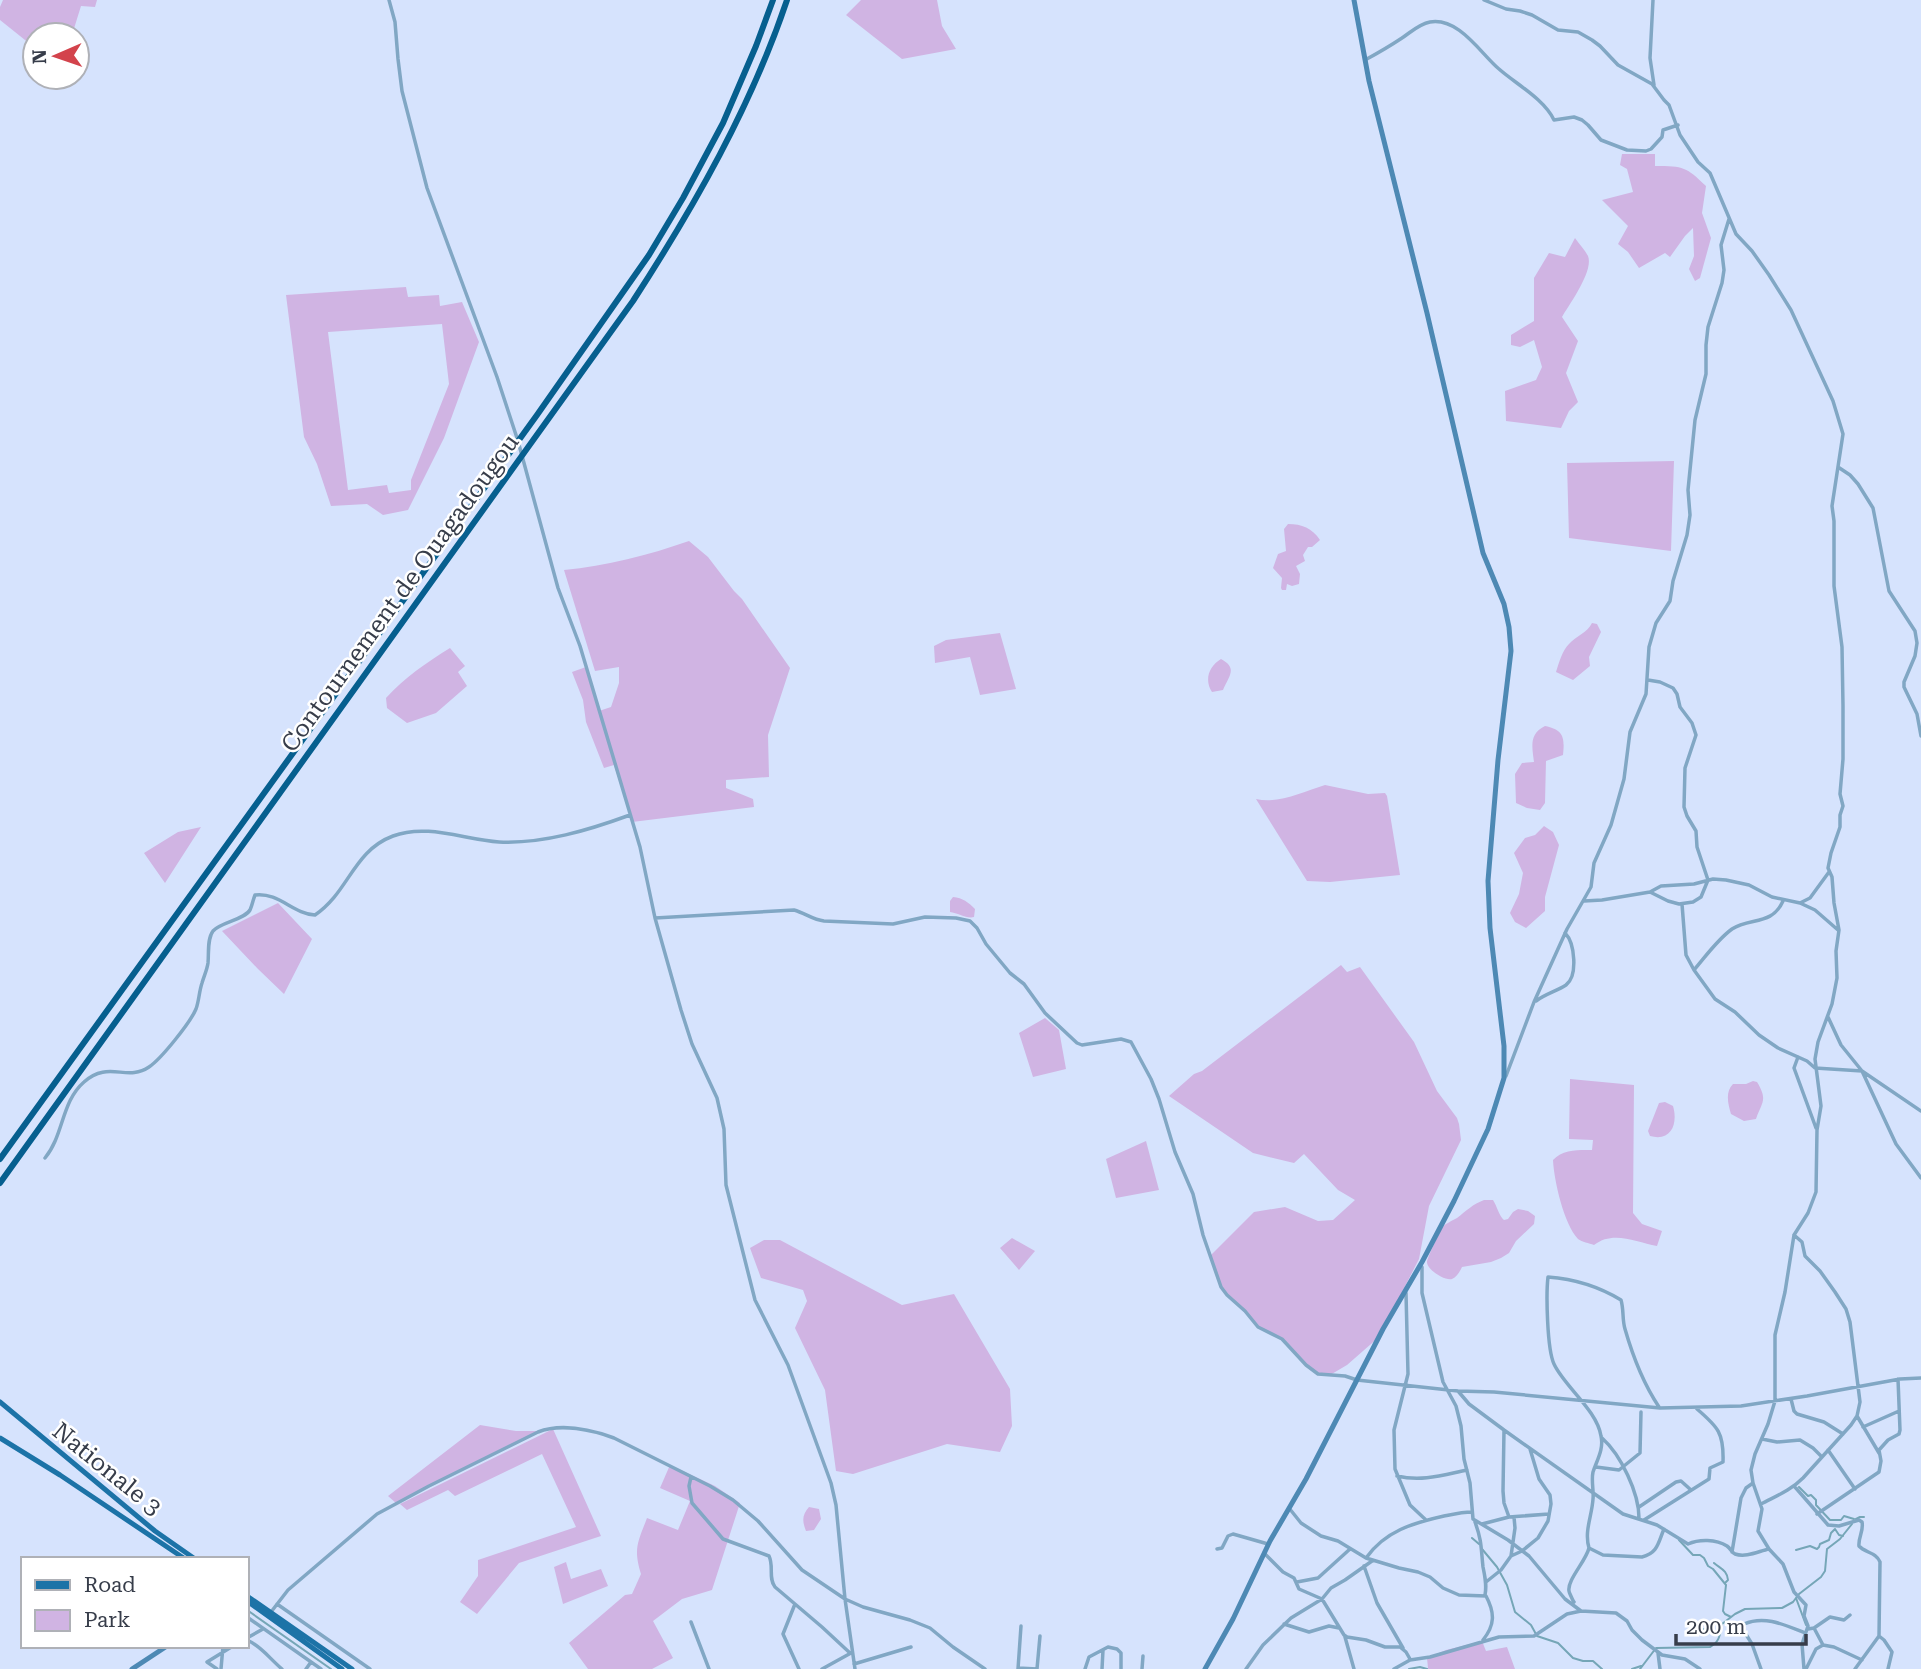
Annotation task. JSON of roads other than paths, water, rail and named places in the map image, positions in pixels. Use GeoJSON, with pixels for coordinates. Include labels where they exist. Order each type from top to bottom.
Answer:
{"type":"FeatureCollection","features":[{"type":"Feature","properties":{"kind":"highway","name":"Contournement de Ouagadougou"},"geometry":{"type":"LineString","coordinates":[[0,1159],[649,255],[723,122],[773,0]]}},
{"type":"Feature","properties":{"kind":"highway","name":"Contournement de Ouagadougou"},"geometry":{"type":"LineString","coordinates":[[0,1183],[633,301],[702,189],[749,96],[786,0]]}},
{"type":"Feature","properties":{"kind":"main road","name":"Nationale 3"},"geometry":{"type":"LineString","coordinates":[[0,1402],[155,1531],[192,1557]]}},
{"type":"Feature","properties":{"kind":"main road","name":"Nationale 3"},"geometry":{"type":"LineString","coordinates":[[0,1438],[182,1557]]}},
{"type":"Feature","properties":{"kind":"main road"},"geometry":{"type":"LineString","coordinates":[[248,1597],[352,1669]]}},
{"type":"Feature","properties":{"kind":"main road"},"geometry":{"type":"LineString","coordinates":[[248,1602],[342,1669]]}},
{"type":"Feature","properties":{"kind":"street"},"geometry":{"type":"LineString","coordinates":[[389,0],[396,22],[402,91],[428,188],[518,441],[558,588],[580,646],[630,815],[655,918],[691,1044],[717,1098],[724,1129],[726,1185],[755,1300],[788,1365],[831,1483],[851,1652],[855,1666],[911,1647]]}},
{"type":"Feature","properties":{"kind":"street"},"geometry":{"type":"LineString","coordinates":[[1354,0],[1385,152],[1427,313],[1483,553],[1504,604],[1509,627],[1511,651],[1498,760],[1489,881],[1490,928],[1504,1046],[1504,1078]]}},
{"type":"Feature","properties":{"kind":"street"},"geometry":{"type":"LineString","coordinates":[[1485,0],[1506,9],[1532,15],[1558,30],[1578,32],[1600,46],[1618,65],[1652,84],[1670,105],[1680,135],[1689,150],[1710,173],[1736,234],[1764,267],[1791,310],[1828,389],[1843,434],[1832,506],[1833,586],[1842,648],[1843,759],[1840,795],[1843,806],[1829,872],[1810,898],[1800,903]]}},
{"type":"Feature","properties":{"kind":"street"},"geometry":{"type":"LineString","coordinates":[[1653,0],[1650,58],[1654,87]]}},
{"type":"Feature","properties":{"kind":"street"},"geometry":{"type":"LineString","coordinates":[[1365,60],[1418,27],[1429,22],[1444,23],[1479,47],[1493,64],[1550,111],[1554,120],[1574,117],[1582,120],[1601,140],[1635,151],[1651,149],[1662,137],[1663,130],[1678,125]]}},
{"type":"Feature","properties":{"kind":"street"},"geometry":{"type":"LineString","coordinates":[[1205,1669],[1233,1619],[1268,1545],[1306,1479],[1482,1145],[1504,1078],[1534,1002],[1565,933],[1592,882],[1594,863],[1611,825],[1624,779],[1630,732],[1646,694],[1649,647],[1656,623],[1670,601],[1687,535],[1690,515],[1688,489],[1695,420],[1706,374],[1708,327],[1724,270],[1721,245],[1730,217]]}},
{"type":"Feature","properties":{"kind":"street"},"geometry":{"type":"LineString","coordinates":[[1838,467],[1850,475],[1873,508],[1889,591],[1915,631],[1915,656],[1904,682],[1917,714],[1921,736]]}},
{"type":"Feature","properties":{"kind":"street"},"geometry":{"type":"LineString","coordinates":[[1648,680],[1660,681],[1673,688],[1696,735],[1685,768],[1684,807],[1696,831],[1697,847],[1708,880],[1701,897],[1693,902],[1682,904],[1668,901],[1650,892]]}},
{"type":"Feature","properties":{"kind":"street"},"geometry":{"type":"LineString","coordinates":[[45,1158],[57,1139],[68,1102],[84,1082],[103,1071],[131,1073],[149,1067],[193,1016],[208,965],[214,930],[247,914],[255,895],[266,894],[298,911],[315,915],[334,899],[358,862],[369,851],[393,836],[409,832],[516,842],[586,830],[630,815]]}},
{"type":"Feature","properties":{"kind":"street"},"geometry":{"type":"LineString","coordinates":[[1805,1669],[1802,1652],[1807,1631],[1805,1603],[1794,1592],[1783,1564],[1769,1549],[1758,1531],[1762,1513],[1751,1470],[1775,1401],[1775,1335],[1794,1235],[1808,1213],[1816,1192],[1817,1130],[1821,1100],[1815,1068],[1816,1050],[1837,983],[1836,950],[1839,930],[1832,877],[1829,872]]}},
{"type":"Feature","properties":{"kind":"street"},"geometry":{"type":"LineString","coordinates":[[1583,901],[1718,879],[1749,885],[1766,894],[1800,903],[1825,916],[1839,930]]}},
{"type":"Feature","properties":{"kind":"street"},"geometry":{"type":"LineString","coordinates":[[1694,970],[1715,944],[1729,932],[1739,925],[1758,922],[1775,913],[1783,900]]}},
{"type":"Feature","properties":{"kind":"street"},"geometry":{"type":"LineString","coordinates":[[1682,904],[1686,955],[1715,999],[1735,1012],[1768,1042],[1815,1068],[1862,1071],[1921,1111]]}},
{"type":"Feature","properties":{"kind":"street"},"geometry":{"type":"LineString","coordinates":[[655,918],[794,910],[824,921],[893,924],[925,917],[970,921],[978,928],[986,944],[1010,973],[1024,984],[1045,1013],[1077,1043],[1082,1045],[1121,1039],[1131,1042],[1159,1100],[1175,1152],[1193,1194],[1203,1235],[1221,1287],[1258,1327],[1282,1339],[1318,1374],[1447,1390],[1660,1408],[1741,1406],[1898,1379],[1921,1378]]}},
{"type":"Feature","properties":{"kind":"street"},"geometry":{"type":"LineString","coordinates":[[1534,1002],[1568,983],[1570,979],[1573,947],[1565,933]]}},
{"type":"Feature","properties":{"kind":"street"},"geometry":{"type":"LineString","coordinates":[[1828,1017],[1841,1045],[1862,1071],[1896,1144],[1921,1178]]}},
{"type":"Feature","properties":{"kind":"street"},"geometry":{"type":"LineString","coordinates":[[1798,1057],[1794,1068],[1817,1130]]}},
{"type":"Feature","properties":{"kind":"street"},"geometry":{"type":"LineString","coordinates":[[1760,1504],[1795,1487],[1851,1426],[1857,1416],[1860,1402],[1846,1309],[1820,1271],[1805,1256],[1803,1245],[1794,1235]]}},
{"type":"Feature","properties":{"kind":"street"},"geometry":{"type":"LineString","coordinates":[[1422,1262],[1422,1293],[1443,1382],[1459,1416],[1472,1512],[1482,1546],[1485,1595],[1493,1622],[1482,1642]]}},
{"type":"Feature","properties":{"kind":"street"},"geometry":{"type":"LineString","coordinates":[[1575,1605],[1569,1586],[1589,1548],[1587,1540],[1593,1492],[1592,1478],[1597,1467],[1602,1438],[1581,1401],[1553,1362],[1548,1333],[1548,1277],[1584,1282],[1621,1300],[1624,1328],[1637,1367],[1660,1408]]}},
{"type":"Feature","properties":{"kind":"street"},"geometry":{"type":"LineString","coordinates":[[1406,1291],[1408,1369],[1394,1430],[1395,1469],[1411,1507],[1426,1520]]}},
{"type":"Feature","properties":{"kind":"street"},"geometry":{"type":"LineString","coordinates":[[1817,1514],[1880,1472],[1879,1450],[1899,1434],[1898,1379]]}},
{"type":"Feature","properties":{"kind":"street"},"geometry":{"type":"LineString","coordinates":[[1458,1391],[1469,1404],[1623,1514],[1664,1529],[1688,1544],[1701,1540],[1726,1545],[1732,1552],[1749,1555],[1769,1549]]}},
{"type":"Feature","properties":{"kind":"street"},"geometry":{"type":"LineString","coordinates":[[1791,1399],[1797,1414],[1825,1422],[1843,1434]]}},
{"type":"Feature","properties":{"kind":"street"},"geometry":{"type":"LineString","coordinates":[[1641,1519],[1709,1479],[1710,1468],[1722,1463],[1724,1443],[1717,1429],[1696,1408]]}},
{"type":"Feature","properties":{"kind":"street"},"geometry":{"type":"LineString","coordinates":[[1863,1427],[1899,1411]]}},
{"type":"Feature","properties":{"kind":"street"},"geometry":{"type":"LineString","coordinates":[[1597,1467],[1619,1469],[1639,1456],[1641,1412]]}},
{"type":"Feature","properties":{"kind":"street"},"geometry":{"type":"LineString","coordinates":[[1857,1416],[1880,1454]]}},
{"type":"Feature","properties":{"kind":"street"},"geometry":{"type":"LineString","coordinates":[[271,1612],[288,1590],[377,1514],[544,1430],[562,1428],[600,1433],[636,1448],[719,1491],[748,1512],[802,1570],[845,1599],[930,1628],[985,1669]]}},
{"type":"Feature","properties":{"kind":"street"},"geometry":{"type":"LineString","coordinates":[[1504,1430],[1504,1503],[1515,1528],[1511,1556]]}},
{"type":"Feature","properties":{"kind":"street"},"geometry":{"type":"LineString","coordinates":[[1602,1438],[1610,1445],[1623,1467],[1638,1501],[1641,1519]]}},
{"type":"Feature","properties":{"kind":"street"},"geometry":{"type":"LineString","coordinates":[[1762,1439],[1777,1442],[1800,1440],[1822,1457]]}},
{"type":"Feature","properties":{"kind":"street"},"geometry":{"type":"LineString","coordinates":[[1486,1582],[1501,1570],[1511,1556],[1538,1538],[1549,1514],[1550,1495],[1539,1479],[1529,1448]]}},
{"type":"Feature","properties":{"kind":"street"},"geometry":{"type":"LineString","coordinates":[[1828,1450],[1855,1489]]}},
{"type":"Feature","properties":{"kind":"street"},"geometry":{"type":"LineString","coordinates":[[1397,1476],[1410,1479],[1439,1477],[1467,1470]]}},
{"type":"Feature","properties":{"kind":"street"},"geometry":{"type":"LineString","coordinates":[[691,1477],[689,1493],[696,1510],[726,1541],[769,1556],[772,1583],[851,1652]]}},
{"type":"Feature","properties":{"kind":"street"},"geometry":{"type":"LineString","coordinates":[[1639,1507],[1676,1482],[1684,1483],[1691,1490]]}},
{"type":"Feature","properties":{"kind":"street"},"geometry":{"type":"LineString","coordinates":[[1732,1552],[1741,1498],[1746,1488],[1753,1483]]}},
{"type":"Feature","properties":{"kind":"street"},"geometry":{"type":"LineString","coordinates":[[1795,1487],[1828,1525],[1859,1520],[1862,1522],[1859,1546],[1872,1553],[1880,1562],[1879,1636],[1856,1669]]}},
{"type":"Feature","properties":{"kind":"street"},"geometry":{"type":"LineString","coordinates":[[1289,1508],[1301,1523],[1321,1536],[1338,1541],[1372,1561],[1418,1572],[1459,1595],[1485,1595]]}},
{"type":"Feature","properties":{"kind":"street"},"geometry":{"type":"LineString","coordinates":[[1366,1558],[1382,1540],[1407,1525],[1472,1512]]}},
{"type":"Feature","properties":{"kind":"street"},"geometry":{"type":"LineString","coordinates":[[1480,1524],[1511,1517],[1549,1514]]}},
{"type":"Feature","properties":{"kind":"street"},"geometry":{"type":"LineString","coordinates":[[1475,1522],[1522,1550],[1565,1599],[1581,1611]]}},
{"type":"Feature","properties":{"kind":"street"},"geometry":{"type":"LineString","coordinates":[[1589,1548],[1603,1555],[1648,1556],[1656,1551],[1664,1529]]}},
{"type":"Feature","properties":{"kind":"street"},"geometry":{"type":"LineString","coordinates":[[1217,1549],[1222,1548],[1228,1536],[1233,1534],[1268,1545]]}},
{"type":"Feature","properties":{"kind":"street"},"geometry":{"type":"LineString","coordinates":[[1297,1583],[1318,1578],[1350,1549]]}},
{"type":"Feature","properties":{"kind":"street"},"geometry":{"type":"LineString","coordinates":[[1264,1553],[1283,1572],[1294,1578],[1299,1589],[1322,1599],[1344,1635],[1354,1669]]}},
{"type":"Feature","properties":{"kind":"street"},"geometry":{"type":"LineString","coordinates":[[1245,1669],[1263,1644],[1291,1618],[1322,1599],[1331,1588],[1372,1561]]}},
{"type":"Feature","properties":{"kind":"street"},"geometry":{"type":"LineString","coordinates":[[1364,1566],[1377,1603],[1410,1660]]}},
{"type":"Feature","properties":{"kind":"street"},"geometry":{"type":"LineString","coordinates":[[277,1604],[370,1669]]}},
{"type":"Feature","properties":{"kind":"street"},"geometry":{"type":"LineString","coordinates":[[795,1604],[783,1634],[799,1669]]}},
{"type":"Feature","properties":{"kind":"street"},"geometry":{"type":"LineString","coordinates":[[1394,1669],[1410,1660],[1499,1637],[1534,1636],[1567,1614],[1581,1611],[1616,1613],[1658,1653],[1685,1659],[1700,1669]]}},
{"type":"Feature","properties":{"kind":"street"},"geometry":{"type":"LineString","coordinates":[[1761,1669],[1752,1644],[1742,1628],[1744,1624],[1769,1621],[1807,1631],[1830,1617],[1844,1620],[1850,1615]]}},
{"type":"Feature","properties":{"kind":"street"},"geometry":{"type":"LineString","coordinates":[[248,1618],[321,1669]]}},
{"type":"Feature","properties":{"kind":"street"},"geometry":{"type":"LineString","coordinates":[[691,1622],[709,1669]]}},
{"type":"Feature","properties":{"kind":"street"},"geometry":{"type":"LineString","coordinates":[[1284,1624],[1309,1632],[1329,1626],[1341,1629]]}},
{"type":"Feature","properties":{"kind":"street"},"geometry":{"type":"LineString","coordinates":[[1021,1626],[1018,1668],[1037,1669],[1040,1636]]}},
{"type":"Feature","properties":{"kind":"street"},"geometry":{"type":"LineString","coordinates":[[248,1638],[263,1628]]}},
{"type":"Feature","properties":{"kind":"street"},"geometry":{"type":"LineString","coordinates":[[1814,1628],[1823,1644],[1862,1660]]}},
{"type":"Feature","properties":{"kind":"street"},"geometry":{"type":"LineString","coordinates":[[1344,1635],[1404,1650]]}},
{"type":"Feature","properties":{"kind":"street"},"geometry":{"type":"LineString","coordinates":[[1879,1636],[1892,1652],[1888,1669]]}},
{"type":"Feature","properties":{"kind":"street"},"geometry":{"type":"LineString","coordinates":[[248,1640],[260,1647],[267,1657],[282,1669]]}},
{"type":"Feature","properties":{"kind":"street"},"geometry":{"type":"LineString","coordinates":[[1805,1669],[1818,1647],[1823,1644]]}},
{"type":"Feature","properties":{"kind":"street"},"geometry":{"type":"LineString","coordinates":[[1085,1669],[1089,1657],[1108,1647],[1121,1653],[1121,1669]]}},
{"type":"Feature","properties":{"kind":"street"},"geometry":{"type":"LineString","coordinates":[[132,1669],[164,1648]]}},
{"type":"Feature","properties":{"kind":"street"},"geometry":{"type":"LineString","coordinates":[[222,1648],[221,1653],[219,1669],[207,1662],[221,1653],[230,1648]]}},
{"type":"Feature","properties":{"kind":"street"},"geometry":{"type":"LineString","coordinates":[[1102,1669],[1103,1650]]}},
{"type":"Feature","properties":{"kind":"street"},"geometry":{"type":"LineString","coordinates":[[822,1669],[851,1652]]}},
{"type":"Feature","properties":{"kind":"street"},"geometry":{"type":"LineString","coordinates":[[1658,1653],[1660,1669]]}},
{"type":"Feature","properties":{"kind":"street"},"geometry":{"type":"LineString","coordinates":[[1142,1669],[1143,1656]]}},
{"type":"Feature","properties":{"kind":"street"},"geometry":{"type":"LineString","coordinates":[[306,1669],[311,1662]]}},
{"type":"Feature","properties":{"kind":"waterway"},"geometry":{"type":"LineString","coordinates":[[1799,1487],[1816,1500],[1816,1505],[1830,1520],[1841,1520],[1844,1516],[1854,1519]]}},
{"type":"Feature","properties":{"kind":"waterway"},"geometry":{"type":"LineString","coordinates":[[1856,1519],[1864,1517]]}},
{"type":"Feature","properties":{"kind":"waterway"},"geometry":{"type":"LineString","coordinates":[[1640,1669],[1656,1648],[1710,1647],[1718,1640],[1722,1624],[1745,1609],[1782,1608],[1793,1602],[1821,1577],[1825,1571],[1827,1549],[1840,1539],[1852,1524]]}},
{"type":"Feature","properties":{"kind":"waterway"},"geometry":{"type":"LineString","coordinates":[[1796,1550],[1810,1546],[1817,1549],[1820,1544],[1829,1540],[1835,1529],[1843,1536]]}},
{"type":"Feature","properties":{"kind":"waterway"},"geometry":{"type":"LineString","coordinates":[[1472,1538],[1479,1544]]}},
{"type":"Feature","properties":{"kind":"waterway"},"geometry":{"type":"LineString","coordinates":[[1679,1540],[1693,1555],[1704,1558],[1726,1585],[1723,1611],[1731,1617]]}},
{"type":"Feature","properties":{"kind":"waterway"},"geometry":{"type":"LineString","coordinates":[[1482,1549],[1507,1585],[1515,1612],[1531,1625],[1537,1636],[1558,1643],[1573,1658],[1593,1661],[1602,1669]]}},
{"type":"Feature","properties":{"kind":"waterway"},"geometry":{"type":"LineString","coordinates":[[1714,1563],[1726,1574],[1726,1582]]}},
{"type":"Feature","properties":{"kind":"waterway"},"geometry":{"type":"LineString","coordinates":[[1796,1598],[1806,1625]]}},
{"type":"Feature","properties":{"kind":"waterway"},"geometry":{"type":"LineString","coordinates":[[248,1611],[331,1669]]}},
{"type":"Feature","properties":{"kind":"waterway"},"geometry":{"type":"LineString","coordinates":[[1694,1630],[1707,1629],[1712,1622],[1720,1624]]}},
{"type":"Feature","properties":{"kind":"waterway"},"geometry":{"type":"LineString","coordinates":[[1632,1669],[1641,1666]]}},
{"type":"Feature","properties":{"kind":"waterway"},"geometry":{"type":"LineString","coordinates":[[1409,1669],[1427,1669]]}}]}
